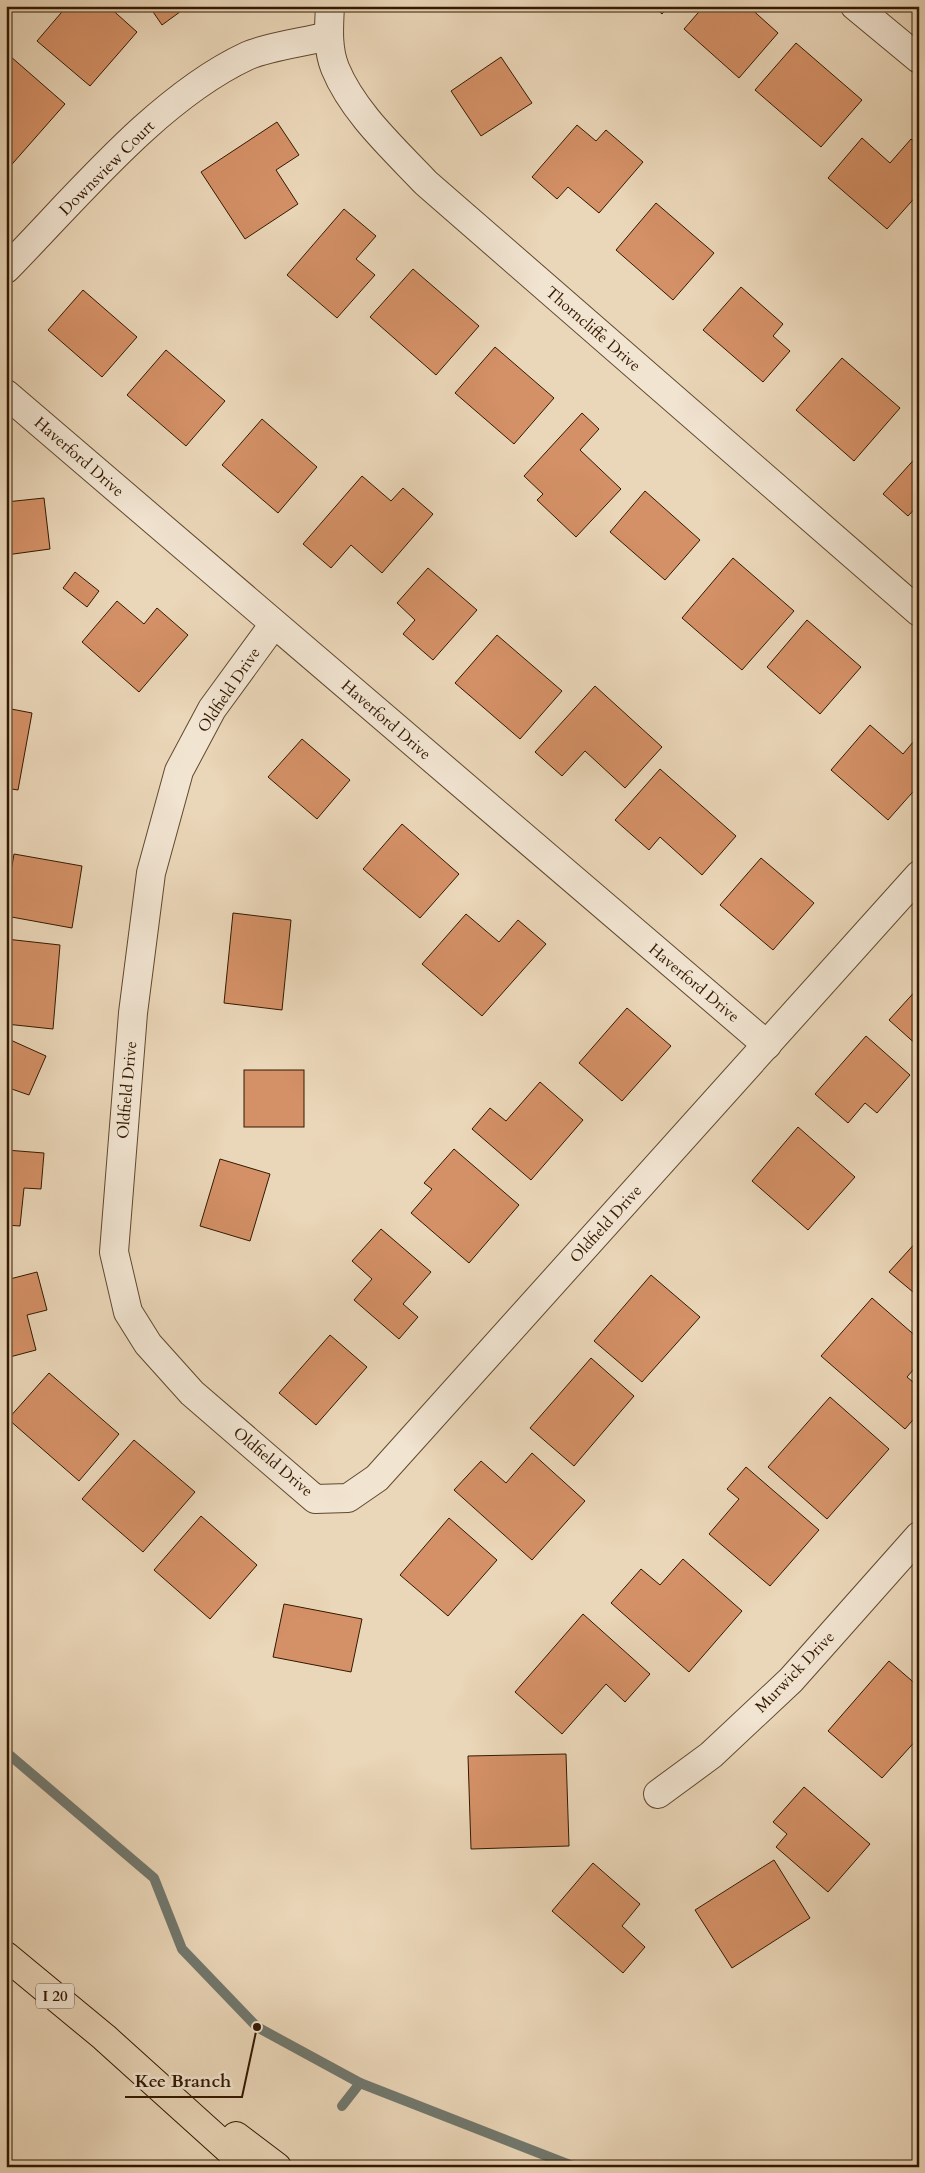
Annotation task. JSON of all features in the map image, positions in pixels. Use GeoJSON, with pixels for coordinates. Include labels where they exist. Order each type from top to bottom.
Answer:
{"type":"FeatureCollection","features":[{"type":"Feature","properties":{"kind":"highway","name":"I 20"},"geometry":{"type":"LineString","coordinates":[[6,1956],[104,2037],[248,2167]]}},
{"type":"Feature","properties":{"kind":"highway"},"geometry":{"type":"LineString","coordinates":[[104,2037],[277,2167]]}},
{"type":"Feature","properties":{"kind":"street","name":"Thorncliffe Drive"},"geometry":{"type":"LineString","coordinates":[[330,6],[328,36],[334,67],[355,102],[378,133],[426,183],[919,612]]}},
{"type":"Feature","properties":{"kind":"street"},"geometry":{"type":"LineString","coordinates":[[855,6],[919,59]]}},
{"type":"Feature","properties":{"kind":"street","name":"Downsview Court"},"geometry":{"type":"LineString","coordinates":[[6,269],[130,141],[192,89],[248,56],[328,36]]}},
{"type":"Feature","properties":{"kind":"street","name":"Haverford Drive"},"geometry":{"type":"LineString","coordinates":[[6,394],[767,1045]]}},
{"type":"Feature","properties":{"kind":"street","name":"Oldfield Drive"},"geometry":{"type":"LineString","coordinates":[[274,624],[212,709],[179,771],[151,873],[133,1013],[114,1252],[128,1312],[148,1344],[192,1393],[315,1499],[348,1498],[377,1478],[919,875]]}},
{"type":"Feature","properties":{"kind":"street","name":"Murwick Drive"},"geometry":{"type":"LineString","coordinates":[[658,1794],[711,1755],[791,1680],[919,1536]]}},
{"type":"Feature","properties":{"kind":"building"},"geometry":{"type":"Polygon","coordinates":[[[67,6],[108,6],[137,32],[90,86],[37,41],[67,6]]]}},
{"type":"Feature","properties":{"kind":"building"},"geometry":{"type":"Polygon","coordinates":[[[149,6],[188,6],[162,25],[149,6]]]}},
{"type":"Feature","properties":{"kind":"building"},"geometry":{"type":"Polygon","coordinates":[[[653,6],[669,6],[662,14],[653,6]]]}},
{"type":"Feature","properties":{"kind":"building"},"geometry":{"type":"Polygon","coordinates":[[[704,6],[748,6],[778,33],[739,78],[684,29],[704,6]]]}},
{"type":"Feature","properties":{"kind":"building"},"geometry":{"type":"Polygon","coordinates":[[[796,43],[862,100],[821,147],[755,90],[796,43]]]}},
{"type":"Feature","properties":{"kind":"building"},"geometry":{"type":"Polygon","coordinates":[[[10,56],[65,104],[6,171],[6,60],[10,56]]]}},
{"type":"Feature","properties":{"kind":"building"},"geometry":{"type":"Polygon","coordinates":[[[501,57],[532,103],[481,136],[451,91],[501,57]]]}},
{"type":"Feature","properties":{"kind":"building"},"geometry":{"type":"Polygon","coordinates":[[[277,122],[299,155],[276,170],[298,204],[245,239],[201,172],[277,122]]]}},
{"type":"Feature","properties":{"kind":"building"},"geometry":{"type":"Polygon","coordinates":[[[577,125],[596,141],[606,130],[643,162],[599,213],[568,187],[557,199],[532,177],[577,125]]]}},
{"type":"Feature","properties":{"kind":"building"},"geometry":{"type":"Polygon","coordinates":[[[862,138],[890,163],[911,139],[919,145],[919,193],[887,229],[828,178],[862,138]]]}},
{"type":"Feature","properties":{"kind":"building"},"geometry":{"type":"Polygon","coordinates":[[[656,203],[714,253],[673,300],[616,250],[656,203]]]}},
{"type":"Feature","properties":{"kind":"building"},"geometry":{"type":"Polygon","coordinates":[[[344,209],[376,236],[356,259],[375,275],[337,318],[287,275],[344,209]]]}},
{"type":"Feature","properties":{"kind":"building"},"geometry":{"type":"Polygon","coordinates":[[[413,269],[479,326],[436,375],[370,317],[413,269]]]}},
{"type":"Feature","properties":{"kind":"building"},"geometry":{"type":"Polygon","coordinates":[[[741,287],[783,324],[773,336],[790,351],[763,382],[703,330],[741,287]]]}},
{"type":"Feature","properties":{"kind":"building"},"geometry":{"type":"Polygon","coordinates":[[[83,290],[137,337],[102,377],[48,330],[83,290]]]}},
{"type":"Feature","properties":{"kind":"building"},"geometry":{"type":"Polygon","coordinates":[[[495,347],[554,398],[514,444],[455,393],[495,347]]]}},
{"type":"Feature","properties":{"kind":"building"},"geometry":{"type":"Polygon","coordinates":[[[166,350],[225,401],[186,446],[127,395],[166,350]]]}},
{"type":"Feature","properties":{"kind":"building"},"geometry":{"type":"Polygon","coordinates":[[[842,358],[900,408],[854,461],[796,410],[842,358]]]}},
{"type":"Feature","properties":{"kind":"building"},"geometry":{"type":"Polygon","coordinates":[[[582,413],[599,429],[580,450],[621,489],[576,537],[537,500],[543,494],[524,476],[582,413]]]}},
{"type":"Feature","properties":{"kind":"building"},"geometry":{"type":"Polygon","coordinates":[[[262,419],[317,467],[278,513],[222,465],[262,419]]]}},
{"type":"Feature","properties":{"kind":"building"},"geometry":{"type":"Polygon","coordinates":[[[919,454],[919,504],[908,516],[883,494],[919,454]]]}},
{"type":"Feature","properties":{"kind":"building"},"geometry":{"type":"Polygon","coordinates":[[[362,476],[391,501],[403,488],[433,514],[382,573],[351,545],[331,568],[303,544],[362,476]]]}},
{"type":"Feature","properties":{"kind":"building"},"geometry":{"type":"Polygon","coordinates":[[[645,491],[700,540],[665,580],[610,532],[645,491]]]}},
{"type":"Feature","properties":{"kind":"building"},"geometry":{"type":"Polygon","coordinates":[[[44,498],[50,549],[6,555],[6,502],[44,498]]]}},
{"type":"Feature","properties":{"kind":"building"},"geometry":{"type":"Polygon","coordinates":[[[733,558],[794,611],[742,670],[682,618],[733,558]]]}},
{"type":"Feature","properties":{"kind":"building"},"geometry":{"type":"Polygon","coordinates":[[[428,568],[477,610],[433,660],[403,634],[415,620],[397,603],[428,568]]]}},
{"type":"Feature","properties":{"kind":"building"},"geometry":{"type":"Polygon","coordinates":[[[75,572],[99,591],[87,607],[63,588],[75,572]]]}},
{"type":"Feature","properties":{"kind":"building"},"geometry":{"type":"Polygon","coordinates":[[[117,601],[144,624],[157,608],[188,635],[139,692],[82,642],[117,601]]]}},
{"type":"Feature","properties":{"kind":"building"},"geometry":{"type":"Polygon","coordinates":[[[807,620],[861,667],[820,714],[767,667],[807,620]]]}},
{"type":"Feature","properties":{"kind":"building"},"geometry":{"type":"Polygon","coordinates":[[[497,635],[562,691],[520,739],[455,683],[497,635]]]}},
{"type":"Feature","properties":{"kind":"building"},"geometry":{"type":"Polygon","coordinates":[[[595,686],[662,747],[625,788],[585,751],[562,776],[535,752],[595,686]]]}},
{"type":"Feature","properties":{"kind":"building"},"geometry":{"type":"Polygon","coordinates":[[[6,708],[32,713],[18,790],[6,788],[6,708]]]}},
{"type":"Feature","properties":{"kind":"building"},"geometry":{"type":"Polygon","coordinates":[[[870,725],[903,754],[919,735],[919,785],[888,820],[831,770],[870,725]]]}},
{"type":"Feature","properties":{"kind":"building"},"geometry":{"type":"Polygon","coordinates":[[[302,739],[350,780],[317,819],[268,777],[302,739]]]}},
{"type":"Feature","properties":{"kind":"building"},"geometry":{"type":"Polygon","coordinates":[[[660,769],[736,836],[702,875],[660,837],[649,850],[615,820],[660,769]]]}},
{"type":"Feature","properties":{"kind":"building"},"geometry":{"type":"Polygon","coordinates":[[[402,824],[459,874],[420,918],[363,869],[402,824]]]}},
{"type":"Feature","properties":{"kind":"building"},"geometry":{"type":"Polygon","coordinates":[[[14,854],[82,866],[72,928],[6,916],[6,900],[14,854]]]}},
{"type":"Feature","properties":{"kind":"building"},"geometry":{"type":"Polygon","coordinates":[[[761,858],[814,903],[773,950],[720,905],[761,858]]]}},
{"type":"Feature","properties":{"kind":"building"},"geometry":{"type":"Polygon","coordinates":[[[233,913],[291,920],[282,1010],[224,1003],[233,913]]]}},
{"type":"Feature","properties":{"kind":"building"},"geometry":{"type":"Polygon","coordinates":[[[466,914],[499,942],[518,920],[546,944],[482,1016],[422,964],[466,914]]]}},
{"type":"Feature","properties":{"kind":"building"},"geometry":{"type":"Polygon","coordinates":[[[6,939],[60,945],[53,1029],[6,1024],[6,939]]]}},
{"type":"Feature","properties":{"kind":"building"},"geometry":{"type":"Polygon","coordinates":[[[919,987],[919,1047],[889,1020],[919,987]]]}},
{"type":"Feature","properties":{"kind":"building"},"geometry":{"type":"Polygon","coordinates":[[[627,1008],[671,1046],[622,1101],[579,1063],[627,1008]]]}},
{"type":"Feature","properties":{"kind":"building"},"geometry":{"type":"Polygon","coordinates":[[[866,1036],[910,1075],[877,1113],[865,1103],[848,1123],[815,1094],[866,1036]]]}},
{"type":"Feature","properties":{"kind":"building"},"geometry":{"type":"Polygon","coordinates":[[[6,1038],[46,1056],[29,1095],[6,1087],[6,1038]]]}},
{"type":"Feature","properties":{"kind":"building"},"geometry":{"type":"Polygon","coordinates":[[[244,1070],[304,1070],[304,1127],[244,1127],[244,1070]]]}},
{"type":"Feature","properties":{"kind":"building"},"geometry":{"type":"Polygon","coordinates":[[[540,1082],[583,1120],[531,1180],[472,1129],[490,1108],[506,1121],[540,1082]]]}},
{"type":"Feature","properties":{"kind":"building"},"geometry":{"type":"Polygon","coordinates":[[[798,1127],[855,1177],[808,1230],[752,1181],[798,1127]]]}},
{"type":"Feature","properties":{"kind":"building"},"geometry":{"type":"Polygon","coordinates":[[[454,1149],[519,1205],[469,1263],[411,1213],[432,1189],[424,1183],[454,1149]]]}},
{"type":"Feature","properties":{"kind":"building"},"geometry":{"type":"Polygon","coordinates":[[[6,1150],[44,1153],[41,1189],[24,1188],[20,1226],[6,1225],[6,1150]]]}},
{"type":"Feature","properties":{"kind":"building"},"geometry":{"type":"Polygon","coordinates":[[[220,1159],[270,1174],[250,1241],[200,1226],[220,1159]]]}},
{"type":"Feature","properties":{"kind":"building"},"geometry":{"type":"Polygon","coordinates":[[[381,1229],[431,1272],[403,1304],[418,1317],[399,1339],[354,1300],[372,1279],[352,1261],[381,1229]]]}},
{"type":"Feature","properties":{"kind":"building"},"geometry":{"type":"Polygon","coordinates":[[[919,1239],[919,1297],[889,1272],[919,1239]]]}},
{"type":"Feature","properties":{"kind":"building"},"geometry":{"type":"Polygon","coordinates":[[[37,1272],[47,1310],[27,1315],[36,1350],[6,1358],[6,1280],[37,1272]]]}},
{"type":"Feature","properties":{"kind":"building"},"geometry":{"type":"Polygon","coordinates":[[[651,1275],[700,1317],[642,1382],[594,1341],[651,1275]]]}},
{"type":"Feature","properties":{"kind":"building"},"geometry":{"type":"Polygon","coordinates":[[[872,1298],[919,1339],[919,1363],[907,1377],[919,1387],[919,1413],[905,1429],[821,1356],[872,1298]]]}},
{"type":"Feature","properties":{"kind":"building"},"geometry":{"type":"Polygon","coordinates":[[[330,1335],[367,1367],[316,1425],[279,1393],[330,1335]]]}},
{"type":"Feature","properties":{"kind":"building"},"geometry":{"type":"Polygon","coordinates":[[[591,1358],[634,1396],[574,1466],[530,1428],[591,1358]]]}},
{"type":"Feature","properties":{"kind":"building"},"geometry":{"type":"Polygon","coordinates":[[[49,1373],[119,1434],[79,1481],[8,1419],[49,1373]]]}},
{"type":"Feature","properties":{"kind":"building"},"geometry":{"type":"Polygon","coordinates":[[[830,1397],[889,1449],[827,1519],[768,1467],[830,1397]]]}},
{"type":"Feature","properties":{"kind":"building"},"geometry":{"type":"Polygon","coordinates":[[[134,1440],[195,1492],[143,1552],[82,1499],[134,1440]]]}},
{"type":"Feature","properties":{"kind":"building"},"geometry":{"type":"Polygon","coordinates":[[[532,1453],[585,1501],[532,1560],[454,1490],[481,1461],[506,1483],[532,1453]]]}},
{"type":"Feature","properties":{"kind":"building"},"geometry":{"type":"Polygon","coordinates":[[[746,1467],[819,1530],[770,1586],[709,1534],[739,1499],[727,1489],[746,1467]]]}},
{"type":"Feature","properties":{"kind":"building"},"geometry":{"type":"Polygon","coordinates":[[[201,1516],[257,1565],[210,1619],[154,1570],[201,1516]]]}},
{"type":"Feature","properties":{"kind":"building"},"geometry":{"type":"Polygon","coordinates":[[[449,1518],[497,1560],[448,1616],[400,1575],[449,1518]]]}},
{"type":"Feature","properties":{"kind":"building"},"geometry":{"type":"Polygon","coordinates":[[[683,1559],[742,1611],[689,1672],[611,1603],[641,1569],[660,1585],[683,1559]]]}},
{"type":"Feature","properties":{"kind":"building"},"geometry":{"type":"Polygon","coordinates":[[[284,1604],[362,1619],[351,1672],[273,1657],[284,1604]]]}},
{"type":"Feature","properties":{"kind":"building"},"geometry":{"type":"Polygon","coordinates":[[[583,1614],[650,1674],[625,1702],[606,1684],[562,1734],[515,1692],[583,1614]]]}},
{"type":"Feature","properties":{"kind":"building"},"geometry":{"type":"Polygon","coordinates":[[[889,1661],[919,1687],[919,1737],[882,1778],[828,1731],[889,1661]]]}},
{"type":"Feature","properties":{"kind":"building"},"geometry":{"type":"Polygon","coordinates":[[[566,1754],[569,1846],[471,1849],[468,1756],[566,1754]]]}},
{"type":"Feature","properties":{"kind":"building"},"geometry":{"type":"Polygon","coordinates":[[[804,1787],[870,1844],[828,1892],[776,1847],[787,1834],[773,1822],[804,1787]]]}},
{"type":"Feature","properties":{"kind":"building"},"geometry":{"type":"Polygon","coordinates":[[[774,1860],[810,1918],[732,1968],[695,1910],[774,1860]]]}},
{"type":"Feature","properties":{"kind":"building"},"geometry":{"type":"Polygon","coordinates":[[[593,1863],[640,1904],[622,1926],[645,1947],[623,1973],[552,1911],[593,1863]]]}},
{"type":"Feature","properties":{"kind":"waterway"},"geometry":{"type":"LineString","coordinates":[[6,1752],[154,1878],[182,1949],[257,2027],[360,2083],[575,2167]]}},
{"type":"Feature","properties":{"kind":"waterway"},"geometry":{"type":"LineString","coordinates":[[342,2106],[360,2083]]}},
{"type":"Feature","properties":{"kind":"place","name":"Kee Branch"},"geometry":{"type":"Point","coordinates":[257,2027]}}]}
